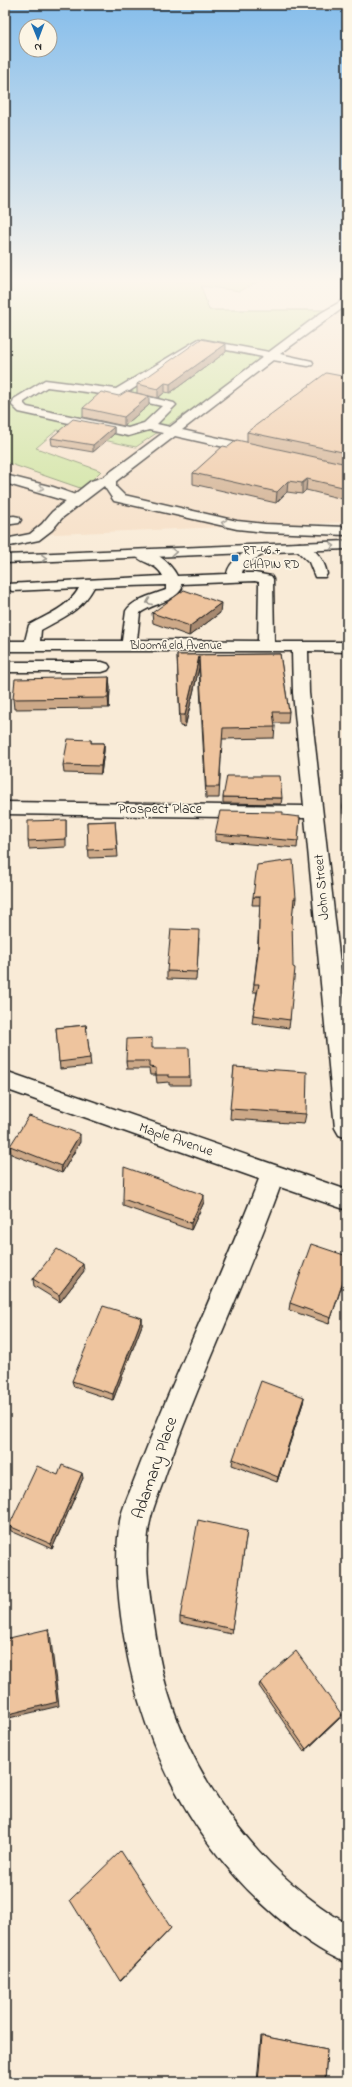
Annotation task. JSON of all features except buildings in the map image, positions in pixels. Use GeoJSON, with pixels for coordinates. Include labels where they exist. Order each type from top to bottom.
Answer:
{"type":"FeatureCollection","features":[{"type":"Feature","properties":{"kind":"main road"},"geometry":{"type":"LineString","coordinates":[[118,393],[140,379]]}},
{"type":"Feature","properties":{"kind":"main road"},"geometry":{"type":"LineString","coordinates":[[5,544],[34,537],[47,527],[57,515],[96,484],[110,479],[242,379]]}},
{"type":"Feature","properties":{"kind":"main road"},"geometry":{"type":"LineString","coordinates":[[45,383],[118,393],[170,405],[148,426],[136,431],[128,432],[23,410],[18,405],[18,400],[45,383]]}},
{"type":"Feature","properties":{"kind":"main road"},"geometry":{"type":"LineString","coordinates":[[148,426],[271,453]]}},
{"type":"Feature","properties":{"kind":"main road"},"geometry":{"type":"LineString","coordinates":[[5,479],[48,490],[76,500]]}},
{"type":"Feature","properties":{"kind":"main road"},"geometry":{"type":"LineString","coordinates":[[110,479],[110,488],[119,498],[209,520],[265,528],[347,531]]}},
{"type":"Feature","properties":{"kind":"main road"},"geometry":{"type":"LineString","coordinates":[[222,536],[347,531]]}},
{"type":"Feature","properties":{"kind":"main road"},"geometry":{"type":"LineString","coordinates":[[5,544],[49,543]]}},
{"type":"Feature","properties":{"kind":"main road"},"geometry":{"type":"LineString","coordinates":[[5,559],[347,545]]}},
{"type":"Feature","properties":{"kind":"main road"},"geometry":{"type":"LineString","coordinates":[[300,547],[319,564],[320,574]]}},
{"type":"Feature","properties":{"kind":"main road"},"geometry":{"type":"LineString","coordinates":[[234,578],[234,569],[246,558],[262,549]]}},
{"type":"Feature","properties":{"kind":"main road"},"geometry":{"type":"LineString","coordinates":[[129,646],[133,611],[143,604],[172,593],[175,588],[170,573],[163,563],[141,554]]}},
{"type":"Feature","properties":{"kind":"main road"},"geometry":{"type":"LineString","coordinates":[[12,587],[234,578],[266,579],[266,646]]}},
{"type":"Feature","properties":{"kind":"main road"},"geometry":{"type":"LineString","coordinates":[[32,646],[34,628],[72,606],[81,598],[89,583]]}},
{"type":"Feature","properties":{"kind":"main road","name":"Bloomfield Avenue"},"geometry":{"type":"LineString","coordinates":[[5,646],[300,646],[347,648]]}},
{"type":"Feature","properties":{"kind":"main road","name":"John Street"},"geometry":{"type":"LineString","coordinates":[[300,646],[301,693],[315,812],[347,1128]]}},
{"type":"Feature","properties":{"kind":"main road"},"geometry":{"type":"LineString","coordinates":[[5,667],[102,667]]}},
{"type":"Feature","properties":{"kind":"main road","name":"Prospect Place"},"geometry":{"type":"LineString","coordinates":[[5,808],[315,812]]}},
{"type":"Feature","properties":{"kind":"main road","name":"Maple Avenue"},"geometry":{"type":"LineString","coordinates":[[5,1080],[347,1200]]}},
{"type":"Feature","properties":{"kind":"main road","name":"Adamary Place"},"geometry":{"type":"LineString","coordinates":[[273,1174],[254,1226],[162,1441],[135,1520],[133,1578],[138,1639],[149,1689],[167,1740],[196,1796],[227,1840],[262,1879],[306,1919],[347,1946]]}},
{"type":"Feature","properties":{"kind":"shaded area"},"geometry":{"type":"Polygon","coordinates":[[[234,379],[347,379],[347,522],[5,536],[5,462],[83,489],[101,471],[35,448],[57,430],[136,447],[234,379]]]}},
{"type":"Feature","properties":{"kind":"green space"},"geometry":{"type":"Polygon","coordinates":[[[5,379],[236,379],[136,447],[57,430],[36,448],[101,471],[83,489],[5,462],[5,379]]]}},
{"type":"Feature","properties":{"kind":"place","name":"RT-46 + CHAPIN RD"},"geometry":{"type":"Point","coordinates":[235,558]}}]}
